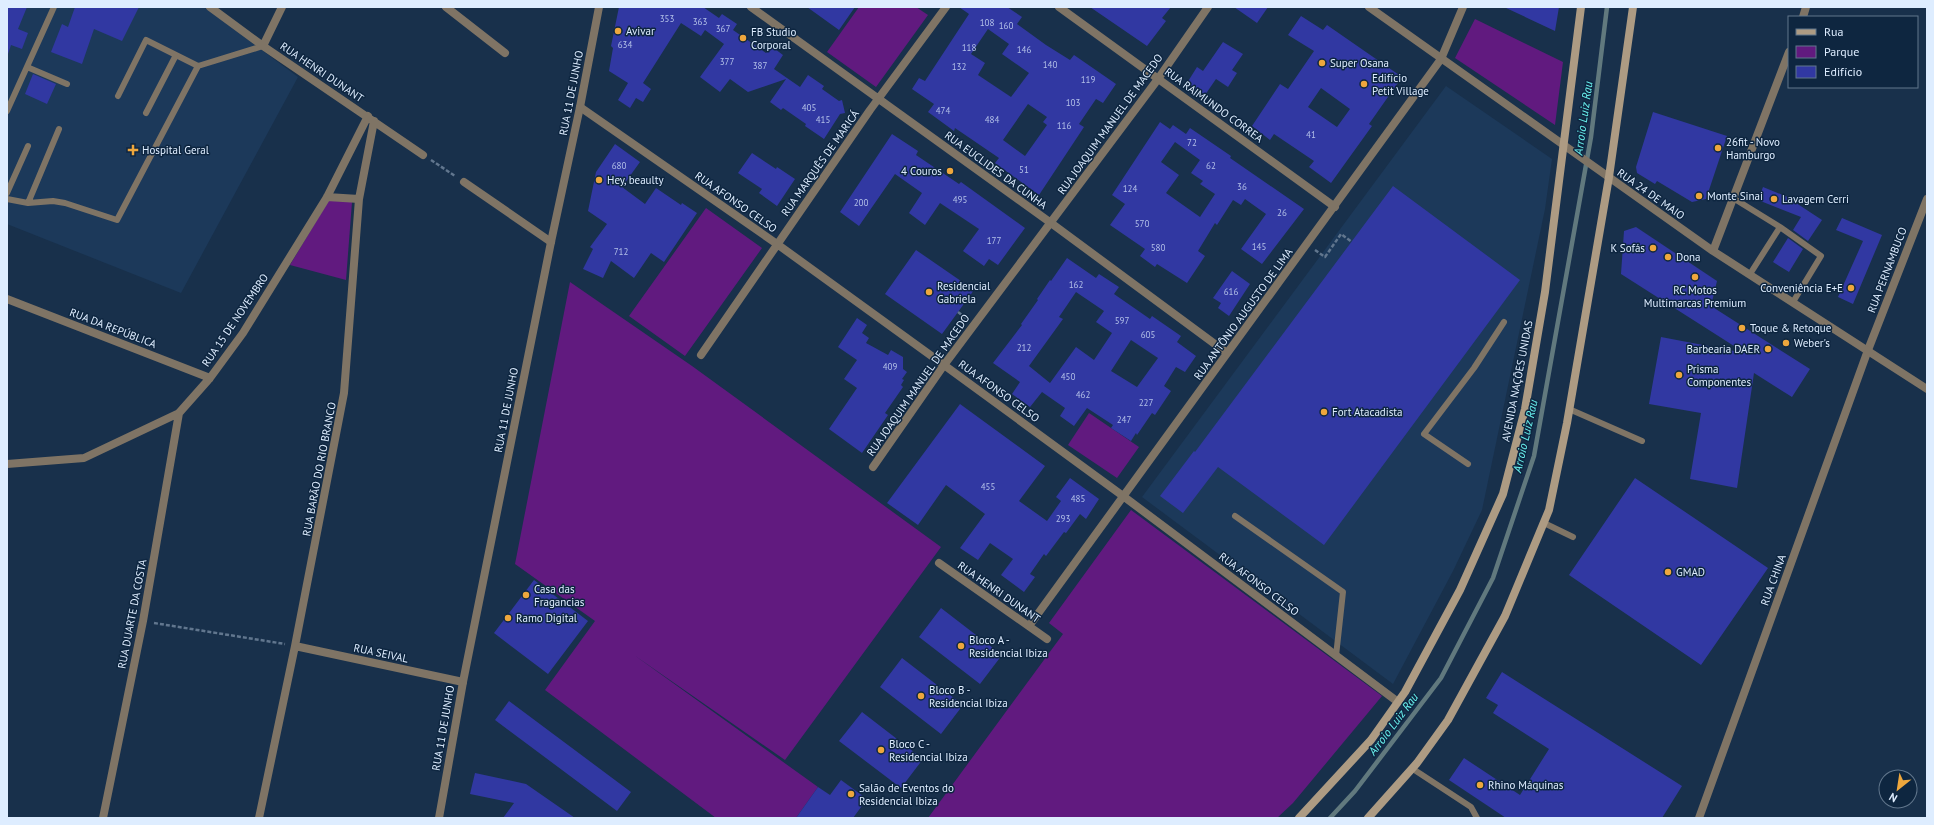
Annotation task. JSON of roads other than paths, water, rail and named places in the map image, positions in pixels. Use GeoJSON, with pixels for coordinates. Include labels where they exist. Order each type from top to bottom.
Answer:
{"type":"FeatureCollection","features":[{"type":"Feature","properties":{"kind":"main road","name":"AVENIDA NAÇÕES UNIDAS"},"geometry":{"type":"LineString","coordinates":[[1299,818],[1371,740],[1405,692],[1460,590],[1503,494],[1525,409],[1544,299],[1562,146],[1581,7]]}},
{"type":"Feature","properties":{"kind":"main road"},"geometry":{"type":"LineString","coordinates":[[1368,818],[1413,769],[1448,720],[1505,616],[1549,510],[1569,409],[1609,177],[1633,7]]}},
{"type":"Feature","properties":{"kind":"street","name":"RUA HENRI DUNANT"},"geometry":{"type":"LineString","coordinates":[[210,7],[263,46],[423,155]]}},
{"type":"Feature","properties":{"kind":"street"},"geometry":{"type":"LineString","coordinates":[[263,46],[282,7]]}},
{"type":"Feature","properties":{"kind":"street"},"geometry":{"type":"LineString","coordinates":[[446,7],[505,53]]}},
{"type":"Feature","properties":{"kind":"street","name":"RUA 11 DE JUNHO"},"geometry":{"type":"LineString","coordinates":[[439,818],[463,682],[599,7]]}},
{"type":"Feature","properties":{"kind":"street","name":"RUA EUCLIDES DA CUNHA"},"geometry":{"type":"LineString","coordinates":[[751,7],[1051,222],[1227,353]]}},
{"type":"Feature","properties":{"kind":"street","name":"RUA MARQUÊS DE MARICÁ"},"geometry":{"type":"LineString","coordinates":[[701,355],[878,99],[946,7]]}},
{"type":"Feature","properties":{"kind":"street","name":"RUA RAIMUNDO CORREA"},"geometry":{"type":"LineString","coordinates":[[1059,7],[1336,207]]}},
{"type":"Feature","properties":{"kind":"street","name":"RUA JOAQUIM MANUEL DE MACEDO"},"geometry":{"type":"LineString","coordinates":[[873,467],[944,365],[1158,78],[1208,7]]}},
{"type":"Feature","properties":{"kind":"street","name":"RUA 24 DE MAIO"},"geometry":{"type":"LineString","coordinates":[[1369,7],[1562,146],[1609,177],[1713,251],[1927,389]]}},
{"type":"Feature","properties":{"kind":"street","name":"RUA ANTÔNIO AUGUSTO DE LIMA"},"geometry":{"type":"LineString","coordinates":[[1029,626],[1227,353],[1336,207],[1441,59],[1463,7]]}},
{"type":"Feature","properties":{"kind":"street"},"geometry":{"type":"LineString","coordinates":[[1713,251],[1788,55]]}},
{"type":"Feature","properties":{"kind":"street","name":"RUA AFONSO CELSO"},"geometry":{"type":"LineString","coordinates":[[580,107],[777,244],[944,365],[1124,496],[1398,702]]}},
{"type":"Feature","properties":{"kind":"street","name":"RUA 15 DE NOVEMBRO"},"geometry":{"type":"LineString","coordinates":[[7,464],[84,458],[179,413],[210,378],[242,333],[327,197],[371,119]]}},
{"type":"Feature","properties":{"kind":"street","name":"RUA BARÃO DO RIO BRANCO"},"geometry":{"type":"LineString","coordinates":[[259,818],[296,646],[344,394],[359,199],[371,119]]}},
{"type":"Feature","properties":{"kind":"street"},"geometry":{"type":"LineString","coordinates":[[464,182],[551,242]]}},
{"type":"Feature","properties":{"kind":"street"},"geometry":{"type":"LineString","coordinates":[[327,197],[359,199]]}},
{"type":"Feature","properties":{"kind":"street","name":"RUA PERNAMBUCO"},"geometry":{"type":"LineString","coordinates":[[1868,350],[1927,199]]}},
{"type":"Feature","properties":{"kind":"street","name":"RUA DA REPÚBLICA"},"geometry":{"type":"LineString","coordinates":[[7,299],[210,378]]}},
{"type":"Feature","properties":{"kind":"street","name":"RUA CHINA"},"geometry":{"type":"LineString","coordinates":[[1699,818],[1868,350]]}},
{"type":"Feature","properties":{"kind":"street","name":"RUA DUARTE DA COSTA"},"geometry":{"type":"LineString","coordinates":[[103,818],[143,621],[179,413]]}},
{"type":"Feature","properties":{"kind":"street","name":"RUA HENRI DUNANT"},"geometry":{"type":"LineString","coordinates":[[939,563],[1047,639]]}},
{"type":"Feature","properties":{"kind":"street","name":"RUA SEIVAL"},"geometry":{"type":"LineString","coordinates":[[296,646],[463,682]]}},
{"type":"Feature","properties":{"kind":"lane"},"geometry":{"type":"LineString","coordinates":[[7,111],[54,7]]}},
{"type":"Feature","properties":{"kind":"lane"},"geometry":{"type":"LineString","coordinates":[[118,96],[146,40],[198,66],[263,46]]}},
{"type":"Feature","properties":{"kind":"lane"},"geometry":{"type":"LineString","coordinates":[[146,113],[176,55]]}},
{"type":"Feature","properties":{"kind":"lane"},"geometry":{"type":"LineString","coordinates":[[7,199],[28,203],[53,201],[117,220],[198,66]]}},
{"type":"Feature","properties":{"kind":"lane"},"geometry":{"type":"LineString","coordinates":[[27,67],[67,84]]}},
{"type":"Feature","properties":{"kind":"lane"},"geometry":{"type":"LineString","coordinates":[[28,203],[59,129]]}},
{"type":"Feature","properties":{"kind":"lane"},"geometry":{"type":"LineString","coordinates":[[7,193],[28,146]]}},
{"type":"Feature","properties":{"kind":"lane"},"geometry":{"type":"LineString","coordinates":[[1733,198],[1780,227],[1821,256],[1794,302]]}},
{"type":"Feature","properties":{"kind":"lane"},"geometry":{"type":"LineString","coordinates":[[1750,274],[1780,227]]}},
{"type":"Feature","properties":{"kind":"lane"},"geometry":{"type":"LineString","coordinates":[[1468,464],[1424,434],[1474,368],[1504,322]]}},
{"type":"Feature","properties":{"kind":"lane"},"geometry":{"type":"LineString","coordinates":[[1569,409],[1642,440]]}},
{"type":"Feature","properties":{"kind":"lane"},"geometry":{"type":"LineString","coordinates":[[1235,516],[1343,592],[1336,656]]}},
{"type":"Feature","properties":{"kind":"lane"},"geometry":{"type":"LineString","coordinates":[[1544,522],[1573,537]]}},
{"type":"Feature","properties":{"kind":"lane"},"geometry":{"type":"LineString","coordinates":[[1413,769],[1471,808],[1477,818]]}},
{"type":"Feature","properties":{"kind":"waterway","name":"Arroio Luiz Rau"},"geometry":{"type":"LineString","coordinates":[[1330,818],[1355,791],[1441,678],[1493,578],[1534,456],[1591,137],[1607,7]]}},
{"type":"Feature","properties":{"kind":"place","name":"Avivar"},"geometry":{"type":"Point","coordinates":[618,31]}},
{"type":"Feature","properties":{"kind":"place","name":"FB Studio Corporal"},"geometry":{"type":"Point","coordinates":[743,38]}},
{"type":"Feature","properties":{"kind":"place","name":"Super Osana"},"geometry":{"type":"Point","coordinates":[1322,63]}},
{"type":"Feature","properties":{"kind":"place","name":"Edifício Petit Village"},"geometry":{"type":"Point","coordinates":[1364,84]}},
{"type":"Feature","properties":{"kind":"place","name":"26fit - Novo Hamburgo"},"geometry":{"type":"Point","coordinates":[1718,148]}},
{"type":"Feature","properties":{"kind":"place","name":"Hospital Geral"},"geometry":{"type":"Point","coordinates":[133,150]}},
{"type":"Feature","properties":{"kind":"place","name":"4 Couros"},"geometry":{"type":"Point","coordinates":[950,171]}},
{"type":"Feature","properties":{"kind":"place","name":"Hey, beaulty"},"geometry":{"type":"Point","coordinates":[599,180]}},
{"type":"Feature","properties":{"kind":"place","name":"Monte Sinai"},"geometry":{"type":"Point","coordinates":[1699,196]}},
{"type":"Feature","properties":{"kind":"place","name":"Lavagem Cerri"},"geometry":{"type":"Point","coordinates":[1774,199]}},
{"type":"Feature","properties":{"kind":"place","name":"K Sofás"},"geometry":{"type":"Point","coordinates":[1653,248]}},
{"type":"Feature","properties":{"kind":"place","name":"Dona"},"geometry":{"type":"Point","coordinates":[1668,257]}},
{"type":"Feature","properties":{"kind":"place","name":"RC Motos Multimarcas Premium"},"geometry":{"type":"Point","coordinates":[1695,277]}},
{"type":"Feature","properties":{"kind":"place","name":"Conveniência E+E"},"geometry":{"type":"Point","coordinates":[1851,288]}},
{"type":"Feature","properties":{"kind":"place","name":"Residencial Gabriela"},"geometry":{"type":"Point","coordinates":[929,292]}},
{"type":"Feature","properties":{"kind":"place","name":"Toque & Retoque"},"geometry":{"type":"Point","coordinates":[1742,328]}},
{"type":"Feature","properties":{"kind":"place","name":"Weber's"},"geometry":{"type":"Point","coordinates":[1786,343]}},
{"type":"Feature","properties":{"kind":"place","name":"Barbearia DAER"},"geometry":{"type":"Point","coordinates":[1768,349]}},
{"type":"Feature","properties":{"kind":"place","name":"Prisma Componentes"},"geometry":{"type":"Point","coordinates":[1679,375]}},
{"type":"Feature","properties":{"kind":"place","name":"Fort Atacadista"},"geometry":{"type":"Point","coordinates":[1324,412]}},
{"type":"Feature","properties":{"kind":"place","name":"GMAD"},"geometry":{"type":"Point","coordinates":[1668,572]}},
{"type":"Feature","properties":{"kind":"place","name":"Casa das Fragancias"},"geometry":{"type":"Point","coordinates":[526,595]}},
{"type":"Feature","properties":{"kind":"place","name":"Ramo Digital"},"geometry":{"type":"Point","coordinates":[508,618]}},
{"type":"Feature","properties":{"kind":"place","name":"Bloco A - Residencial Ibiza"},"geometry":{"type":"Point","coordinates":[961,646]}},
{"type":"Feature","properties":{"kind":"place","name":"Bloco B - Residencial Ibiza"},"geometry":{"type":"Point","coordinates":[921,696]}},
{"type":"Feature","properties":{"kind":"place","name":"Bloco C - Residencial Ibiza"},"geometry":{"type":"Point","coordinates":[881,750]}},
{"type":"Feature","properties":{"kind":"place","name":"Rhino Máquinas"},"geometry":{"type":"Point","coordinates":[1480,785]}},
{"type":"Feature","properties":{"kind":"place","name":"Salão de Eventos do Residencial Ibiza"},"geometry":{"type":"Point","coordinates":[851,794]}}]}
